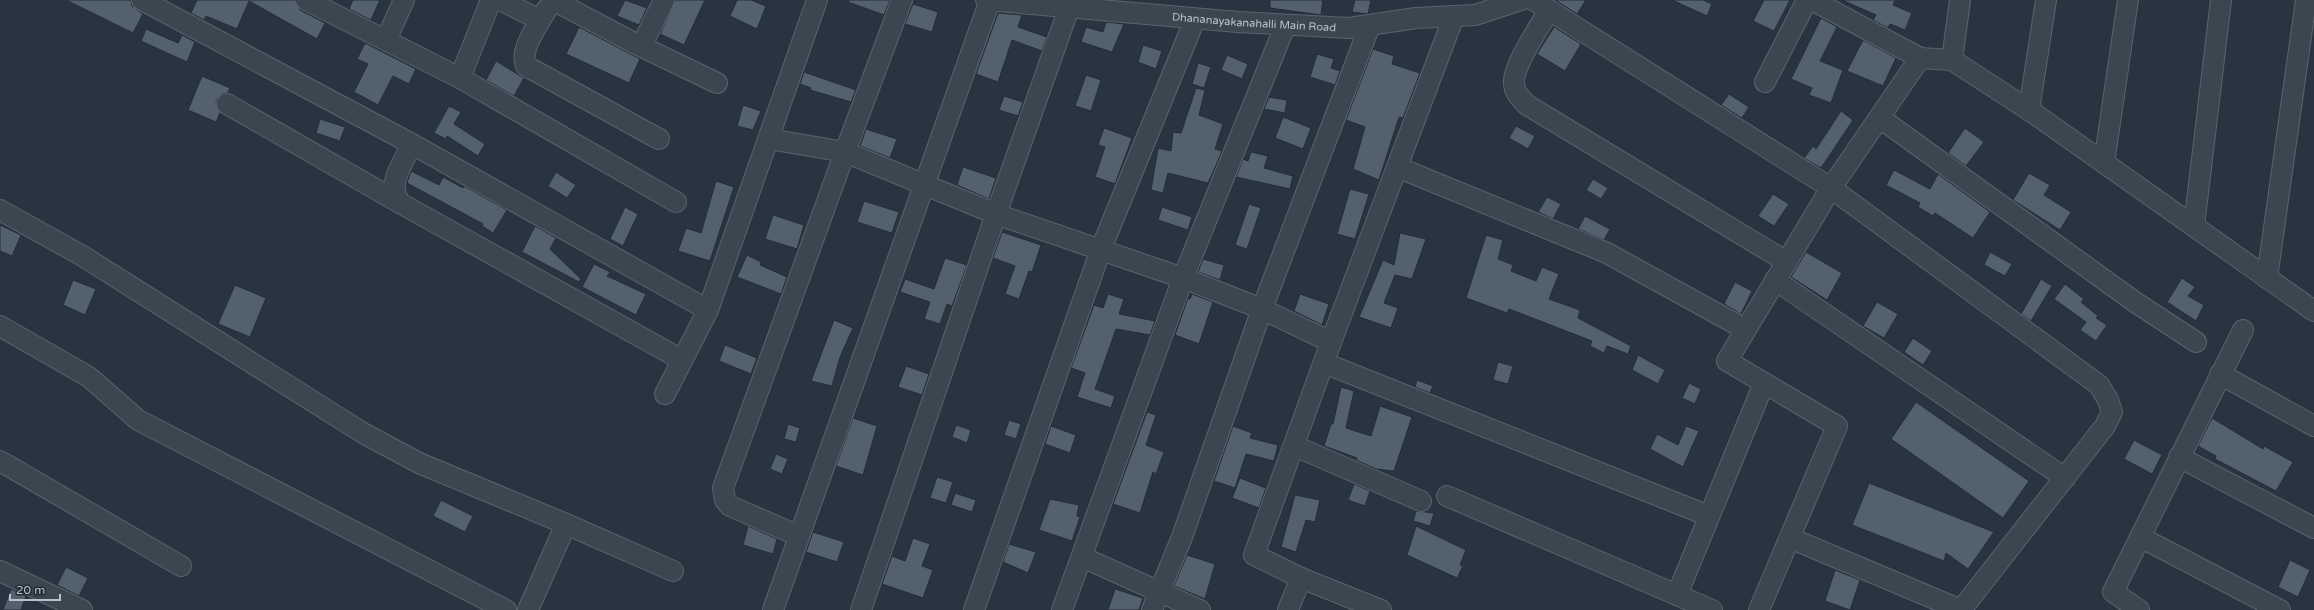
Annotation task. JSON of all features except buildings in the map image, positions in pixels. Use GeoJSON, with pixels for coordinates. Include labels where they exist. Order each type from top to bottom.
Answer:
{"type":"FeatureCollection","features":[{"type":"Feature","properties":{"kind":"street"},"geometry":{"type":"LineString","coordinates":[[142,0],[412,144],[708,310]]}},
{"type":"Feature","properties":{"kind":"street"},"geometry":{"type":"LineString","coordinates":[[306,0],[460,78],[676,202]]}},
{"type":"Feature","properties":{"kind":"street"},"geometry":{"type":"LineString","coordinates":[[386,40],[404,0]]}},
{"type":"Feature","properties":{"kind":"street"},"geometry":{"type":"LineString","coordinates":[[460,78],[491,0]]}},
{"type":"Feature","properties":{"kind":"street"},"geometry":{"type":"LineString","coordinates":[[500,0],[540,20]]}},
{"type":"Feature","properties":{"kind":"street"},"geometry":{"type":"LineString","coordinates":[[659,139],[526,66],[523,59],[525,50],[552,0],[636,44],[717,83]]}},
{"type":"Feature","properties":{"kind":"street"},"geometry":{"type":"LineString","coordinates":[[636,44],[643,43],[648,37],[664,0]]}},
{"type":"Feature","properties":{"kind":"street"},"geometry":{"type":"LineString","coordinates":[[665,394],[708,310],[817,0]]}},
{"type":"Feature","properties":{"kind":"street"},"geometry":{"type":"LineString","coordinates":[[799,536],[730,506],[725,500],[724,488],[845,152],[902,0]]}},
{"type":"Feature","properties":{"kind":"street","name":"Dhananayakanahalli Main Road"},"geometry":{"type":"LineString","coordinates":[[986,0],[1285,26],[1349,28],[1416,18],[1475,15],[1501,8],[1521,0]]}},
{"type":"Feature","properties":{"kind":"street"},"geometry":{"type":"LineString","coordinates":[[773,610],[923,184],[990,0]]}},
{"type":"Feature","properties":{"kind":"street"},"geometry":{"type":"LineString","coordinates":[[1482,0],[1501,8]]}},
{"type":"Feature","properties":{"kind":"street"},"geometry":{"type":"LineString","coordinates":[[1765,82],[1808,0]]}},
{"type":"Feature","properties":{"kind":"street"},"geometry":{"type":"LineString","coordinates":[[1812,0],[1920,58],[1952,60],[2030,110],[2314,311]]}},
{"type":"Feature","properties":{"kind":"street"},"geometry":{"type":"LineString","coordinates":[[1952,60],[1960,0]]}},
{"type":"Feature","properties":{"kind":"street"},"geometry":{"type":"LineString","coordinates":[[2030,110],[2046,0]]}},
{"type":"Feature","properties":{"kind":"street"},"geometry":{"type":"LineString","coordinates":[[2104,163],[2128,0]]}},
{"type":"Feature","properties":{"kind":"street"},"geometry":{"type":"LineString","coordinates":[[2194,226],[2221,0]]}},
{"type":"Feature","properties":{"kind":"street"},"geometry":{"type":"LineString","coordinates":[[2267,278],[2306,0]]}},
{"type":"Feature","properties":{"kind":"street"},"geometry":{"type":"LineString","coordinates":[[1787,262],[1527,105],[1516,94],[1514,83],[1516,71],[1541,5],[1831,188],[2099,385],[2108,400],[2112,412],[2111,417],[1961,610],[1790,538]]}},
{"type":"Feature","properties":{"kind":"street"},"geometry":{"type":"LineString","coordinates":[[861,610],[996,214],[1069,8]]}},
{"type":"Feature","properties":{"kind":"street"},"geometry":{"type":"LineString","coordinates":[[1381,610],[1301,578],[1254,555],[1295,446],[1331,342],[1454,16]]}},
{"type":"Feature","properties":{"kind":"street"},"geometry":{"type":"LineString","coordinates":[[974,610],[1101,250],[1195,19]]}},
{"type":"Feature","properties":{"kind":"street"},"geometry":{"type":"LineString","coordinates":[[1156,601],[1182,537],[1262,309],[1370,25]]}},
{"type":"Feature","properties":{"kind":"street"},"geometry":{"type":"LineString","coordinates":[[1062,610],[1183,278],[1285,26]]}},
{"type":"Feature","properties":{"kind":"street"},"geometry":{"type":"LineString","coordinates":[[1759,610],[1837,426],[1727,361],[1831,188],[1920,58]]}},
{"type":"Feature","properties":{"kind":"street"},"geometry":{"type":"LineString","coordinates":[[227,104],[400,203],[682,360]]}},
{"type":"Feature","properties":{"kind":"street"},"geometry":{"type":"LineString","coordinates":[[1880,118],[2135,302],[2196,342]]}},
{"type":"Feature","properties":{"kind":"street"},"geometry":{"type":"LineString","coordinates":[[769,139],[845,152],[996,214],[1183,278],[1262,309],[1331,342]]}},
{"type":"Feature","properties":{"kind":"street"},"geometry":{"type":"LineString","coordinates":[[400,203],[396,196],[394,182],[412,144]]}},
{"type":"Feature","properties":{"kind":"street"},"geometry":{"type":"LineString","coordinates":[[1397,168],[1607,253],[1745,329]]}},
{"type":"Feature","properties":{"kind":"street"},"geometry":{"type":"LineString","coordinates":[[0,210],[81,255],[363,433],[419,463],[566,524],[673,571]]}},
{"type":"Feature","properties":{"kind":"street"},"geometry":{"type":"LineString","coordinates":[[1775,280],[2065,478]]}},
{"type":"Feature","properties":{"kind":"street"},"geometry":{"type":"LineString","coordinates":[[0,326],[89,377],[138,420],[506,610]]}},
{"type":"Feature","properties":{"kind":"street"},"geometry":{"type":"LineString","coordinates":[[2139,610],[2113,592],[2243,330]]}},
{"type":"Feature","properties":{"kind":"street"},"geometry":{"type":"LineString","coordinates":[[1324,364],[1709,516]]}},
{"type":"Feature","properties":{"kind":"street"},"geometry":{"type":"LineString","coordinates":[[2220,374],[2314,426]]}},
{"type":"Feature","properties":{"kind":"street"},"geometry":{"type":"LineString","coordinates":[[1677,595],[1764,383]]}},
{"type":"Feature","properties":{"kind":"street"},"geometry":{"type":"LineString","coordinates":[[1295,446],[1421,501]]}},
{"type":"Feature","properties":{"kind":"street"},"geometry":{"type":"LineString","coordinates":[[2179,457],[2314,528]]}},
{"type":"Feature","properties":{"kind":"street"},"geometry":{"type":"LineString","coordinates":[[0,461],[181,566]]}},
{"type":"Feature","properties":{"kind":"street"},"geometry":{"type":"LineString","coordinates":[[1447,496],[1712,610]]}},
{"type":"Feature","properties":{"kind":"street"},"geometry":{"type":"LineString","coordinates":[[528,610],[566,524]]}},
{"type":"Feature","properties":{"kind":"street"},"geometry":{"type":"LineString","coordinates":[[2140,537],[2280,610]]}},
{"type":"Feature","properties":{"kind":"street"},"geometry":{"type":"LineString","coordinates":[[1082,557],[1156,601],[1200,610]]}},
{"type":"Feature","properties":{"kind":"street"},"geometry":{"type":"LineString","coordinates":[[0,571],[82,610]]}},
{"type":"Feature","properties":{"kind":"street"},"geometry":{"type":"LineString","coordinates":[[1288,610],[1301,578]]}}]}
